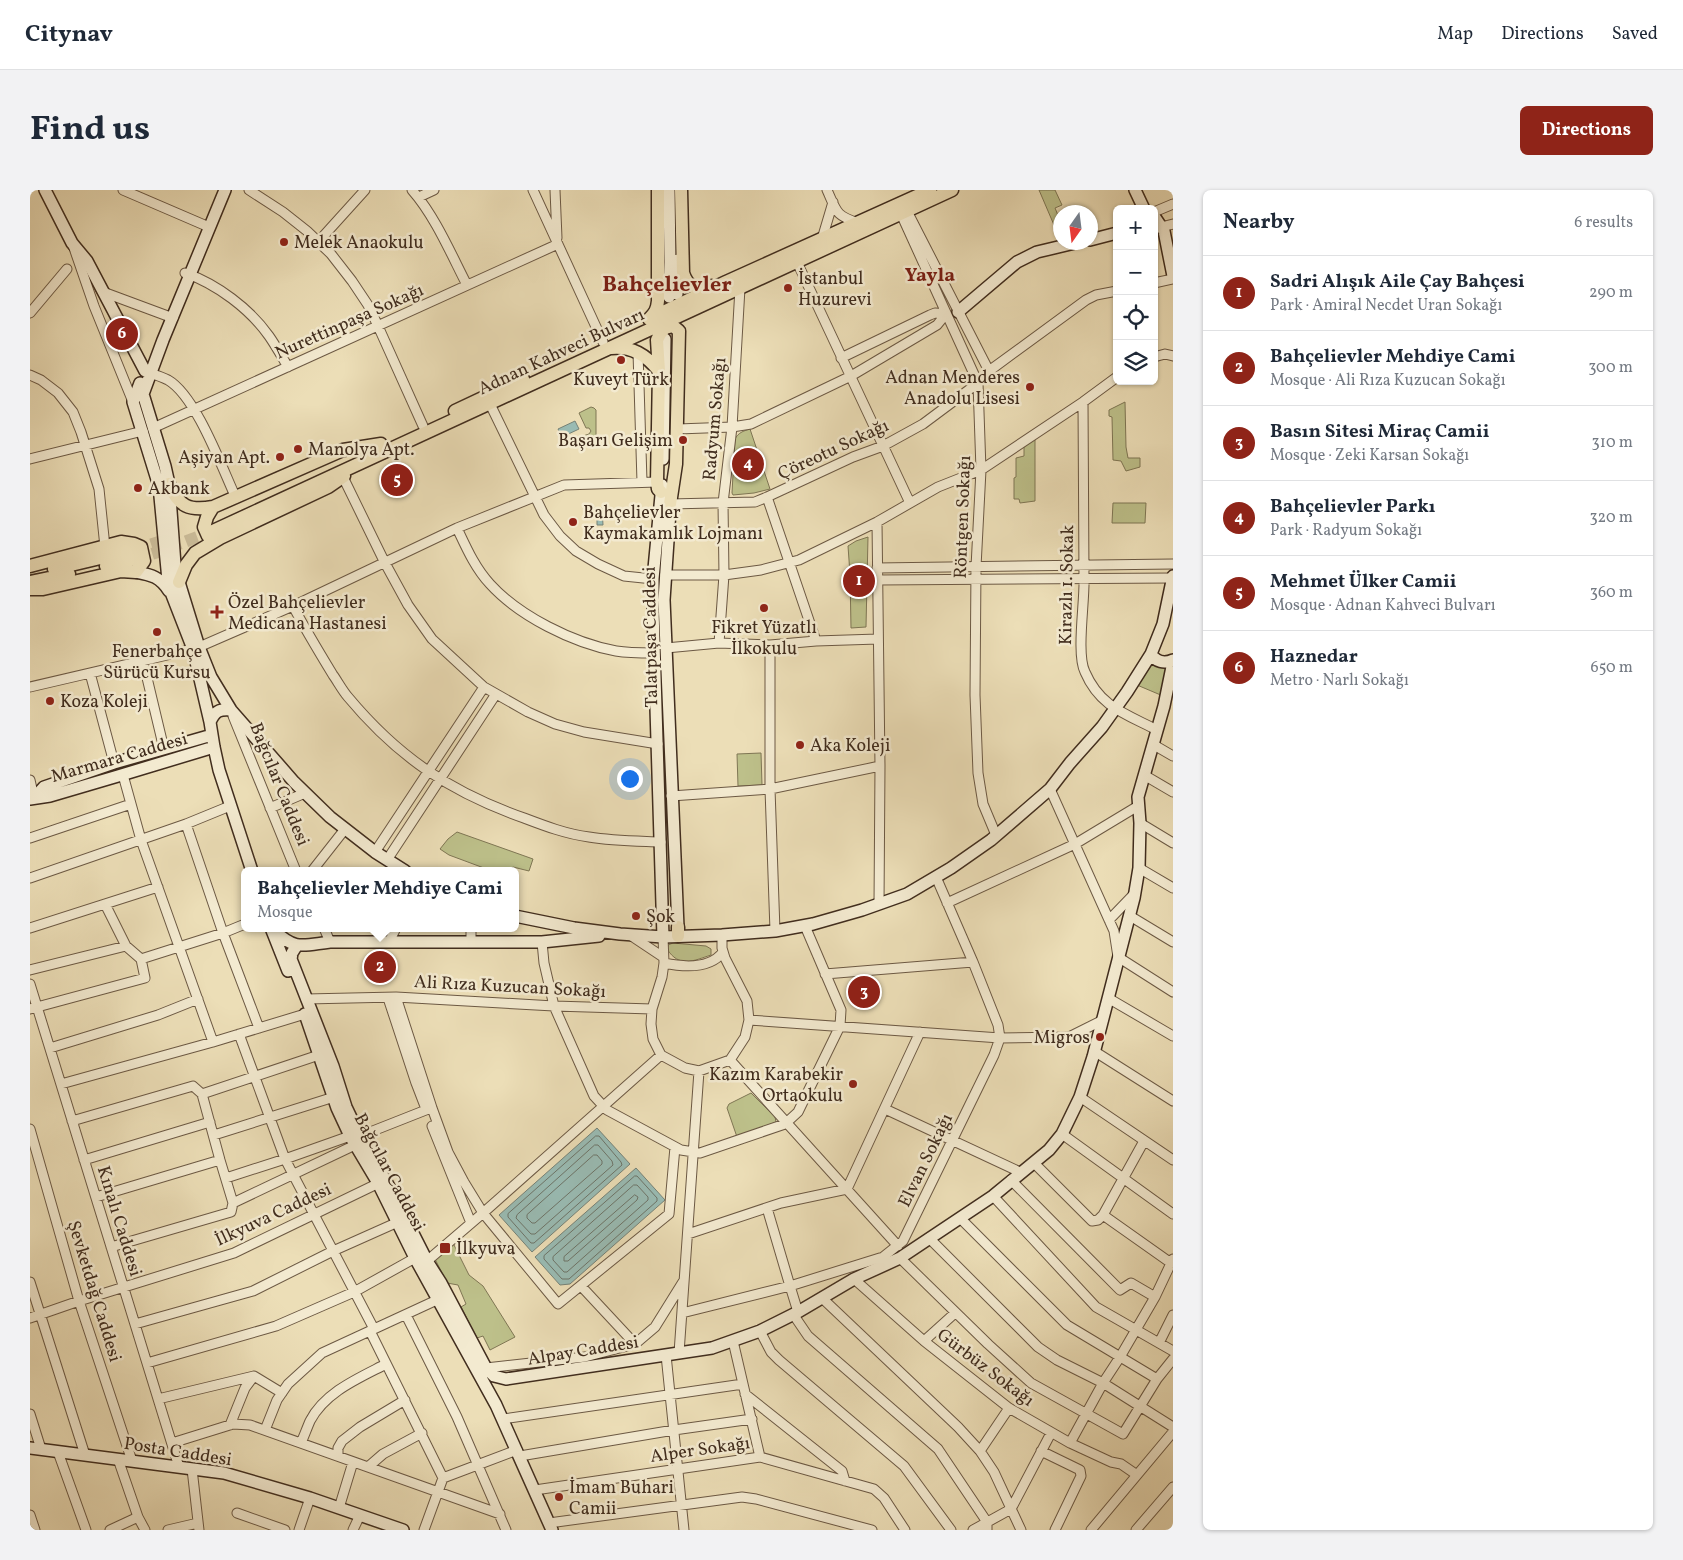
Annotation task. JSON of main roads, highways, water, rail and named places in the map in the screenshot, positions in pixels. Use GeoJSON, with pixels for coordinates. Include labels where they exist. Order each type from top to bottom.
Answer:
{"type":"FeatureCollection","features":[{"type":"Feature","properties":{"kind":"main road"},"geometry":{"type":"LineString","coordinates":[[45,190],[72,244],[87,261],[147,372]]}},
{"type":"Feature","properties":{"kind":"main road"},"geometry":{"type":"LineString","coordinates":[[147,372],[188,274],[218,190]]}},
{"type":"Feature","properties":{"kind":"main road"},"geometry":{"type":"LineString","coordinates":[[206,226],[225,190]]}},
{"type":"Feature","properties":{"kind":"main road"},"geometry":{"type":"LineString","coordinates":[[658,190],[668,297]]}},
{"type":"Feature","properties":{"kind":"main road"},"geometry":{"type":"LineString","coordinates":[[669,190],[670,262],[668,297],[662,304],[669,303],[677,298],[682,290],[681,190]]}},
{"type":"Feature","properties":{"kind":"main road"},"geometry":{"type":"LineString","coordinates":[[645,322],[668,297],[677,190]]}},
{"type":"Feature","properties":{"kind":"main road","name":"Adnan Kahveci Bulvarı"},"geometry":{"type":"LineString","coordinates":[[214,531],[490,404],[601,347],[645,322],[726,282],[930,190]]}},
{"type":"Feature","properties":{"kind":"main road","name":"Adnan Kahveci Bulvarı"},"geometry":{"type":"LineString","coordinates":[[214,531],[381,444],[740,288],[952,190]]}},
{"type":"Feature","properties":{"kind":"main road"},"geometry":{"type":"LineString","coordinates":[[1135,190],[1142,205]]}},
{"type":"Feature","properties":{"kind":"main road"},"geometry":{"type":"LineString","coordinates":[[1142,190],[1149,205]]}},
{"type":"Feature","properties":{"kind":"main road"},"geometry":{"type":"LineString","coordinates":[[1163,228],[1173,278]]}},
{"type":"Feature","properties":{"kind":"main road"},"geometry":{"type":"LineString","coordinates":[[1098,238],[1113,234]]}},
{"type":"Feature","properties":{"kind":"main road"},"geometry":{"type":"LineString","coordinates":[[952,313],[1017,262],[1037,252],[1053,248]]}},
{"type":"Feature","properties":{"kind":"main road"},"geometry":{"type":"LineString","coordinates":[[683,273],[685,280],[690,285],[701,289],[726,282]]}},
{"type":"Feature","properties":{"kind":"main road"},"geometry":{"type":"LineString","coordinates":[[672,335],[688,311]]}},
{"type":"Feature","properties":{"kind":"main road"},"geometry":{"type":"LineString","coordinates":[[659,487],[657,340],[665,328],[673,326],[678,429],[676,464],[670,504]]}},
{"type":"Feature","properties":{"kind":"main road","name":"Talatpaşa Caddesi"},"geometry":{"type":"LineString","coordinates":[[663,937],[653,579],[672,335]]}},
{"type":"Feature","properties":{"kind":"main road","name":"Talatpaşa Caddesi"},"geometry":{"type":"LineString","coordinates":[[672,335],[670,504],[664,600],[678,931]]}},
{"type":"Feature","properties":{"kind":"main road"},"geometry":{"type":"LineString","coordinates":[[601,347],[621,347],[638,352],[646,357],[658,371]]}},
{"type":"Feature","properties":{"kind":"main road","name":"Bağcılar Caddesi"},"geometry":{"type":"LineString","coordinates":[[147,372],[133,402],[148,430],[169,484],[175,565],[196,648],[214,747],[230,806],[251,867]]}},
{"type":"Feature","properties":{"kind":"main road","name":"Bağcılar Caddesi"},"geometry":{"type":"LineString","coordinates":[[147,372],[143,394],[159,486],[168,580],[172,595],[196,648],[231,710]]}},
{"type":"Feature","properties":{"kind":"main road"},"geometry":{"type":"LineString","coordinates":[[169,484],[180,502],[185,505],[201,509],[213,507],[343,450],[381,444]]}},
{"type":"Feature","properties":{"kind":"main road"},"geometry":{"type":"LineString","coordinates":[[179,582],[186,565],[214,531],[328,487],[359,463]]}},
{"type":"Feature","properties":{"kind":"main road"},"geometry":{"type":"LineString","coordinates":[[213,507],[209,512],[204,527],[208,536],[213,538],[214,531]]}},
{"type":"Feature","properties":{"kind":"main road"},"geometry":{"type":"LineString","coordinates":[[30,566],[121,542],[141,547],[144,561],[135,560],[30,573]]}},
{"type":"Feature","properties":{"kind":"main road"},"geometry":{"type":"LineString","coordinates":[[135,560],[151,576],[162,581],[172,595]]}},
{"type":"Feature","properties":{"kind":"main road"},"geometry":{"type":"LineString","coordinates":[[30,582],[135,560]]}},
{"type":"Feature","properties":{"kind":"main road"},"geometry":{"type":"LineString","coordinates":[[30,589],[43,589],[121,571],[135,560]]}},
{"type":"Feature","properties":{"kind":"main road"},"geometry":{"type":"LineString","coordinates":[[519,917],[574,928],[625,934],[663,937],[678,931],[722,935],[775,931],[805,926],[862,910],[907,894],[936,878],[996,835],[1050,789],[1115,709],[1151,654],[1163,624],[1173,577]]}},
{"type":"Feature","properties":{"kind":"main road"},"geometry":{"type":"LineString","coordinates":[[1151,654],[1158,661],[1173,661]]}},
{"type":"Feature","properties":{"kind":"main road","name":"Alpay Caddesi"},"geometry":{"type":"LineString","coordinates":[[506,1379],[712,1348],[760,1331],[796,1313],[854,1278],[900,1258],[993,1196],[1049,1150],[1062,1134],[1080,1097],[1103,1020],[1118,957],[1119,933],[1130,916],[1139,868],[1140,823],[1138,797],[1157,730],[1169,709],[1173,661]]}},
{"type":"Feature","properties":{"kind":"main road"},"geometry":{"type":"LineString","coordinates":[[231,710],[305,793],[330,817],[375,852],[398,867]]}},
{"type":"Feature","properties":{"kind":"main road","name":"Bağcılar Caddesi"},"geometry":{"type":"LineString","coordinates":[[210,722],[215,712],[231,710]]}},
{"type":"Feature","properties":{"kind":"main road"},"geometry":{"type":"LineString","coordinates":[[32,798],[44,787],[212,735]]}},
{"type":"Feature","properties":{"kind":"main road","name":"Marmara Caddesi"},"geometry":{"type":"LineString","coordinates":[[32,798],[50,796],[214,747]]}},
{"type":"Feature","properties":{"kind":"main road"},"geometry":{"type":"LineString","coordinates":[[530,920],[540,926],[542,942]]}},
{"type":"Feature","properties":{"kind":"main road","name":"Bağcılar Caddesi"},"geometry":{"type":"LineString","coordinates":[[274,932],[334,1097],[355,1139]]}},
{"type":"Feature","properties":{"kind":"main road"},"geometry":{"type":"LineString","coordinates":[[276,932],[285,942],[297,945],[330,942],[542,942],[625,934]]}},
{"type":"Feature","properties":{"kind":"main road"},"geometry":{"type":"LineString","coordinates":[[297,945],[291,959],[333,1066],[355,1139],[382,1181],[421,1259],[441,1283],[486,1368],[494,1376],[506,1379],[497,1395],[496,1405]]}},
{"type":"Feature","properties":{"kind":"main road","name":"Bağcılar Caddesi"},"geometry":{"type":"LineString","coordinates":[[382,1181],[398,1222],[421,1259],[439,1299],[496,1405],[551,1526]]}},
{"type":"Feature","properties":{"kind":"main road"},"geometry":{"type":"LineString","coordinates":[[898,1246],[900,1258]]}},
{"type":"Feature","properties":{"kind":"main road","name":"Posta Caddesi"},"geometry":{"type":"LineString","coordinates":[[36,1449],[224,1473],[310,1498],[403,1530]]}},
{"type":"Feature","properties":{"kind":"water"},"geometry":{"type":"Polygon","coordinates":[[[575,421],[579,429],[562,437],[558,429],[575,421]]]}},
{"type":"Feature","properties":{"kind":"water"},"geometry":{"type":"Polygon","coordinates":[[[590,508],[602,508],[603,525],[597,525],[597,513],[590,513],[590,508]]]}},
{"type":"Feature","properties":{"kind":"water"},"geometry":{"type":"Polygon","coordinates":[[[597,1128],[630,1164],[532,1252],[499,1215],[597,1128]]]}},
{"type":"Feature","properties":{"kind":"water"},"geometry":{"type":"Polygon","coordinates":[[[636,1168],[665,1200],[570,1284],[560,1285],[535,1257],[636,1168]]]}},
{"type":"Feature","properties":{"kind":"tunnel"},"geometry":{"type":"LineString","coordinates":[[135,559],[213,531]]}},
{"type":"Feature","properties":{"kind":"tunnel"},"geometry":{"type":"LineString","coordinates":[[134,550],[174,537]]}},
{"type":"Feature","properties":{"kind":"place","name":"Melek Anaokulu"},"geometry":{"type":"Point","coordinates":[284,242]}},
{"type":"Feature","properties":{"kind":"place","name":"İstanbul Huzurevi"},"geometry":{"type":"Point","coordinates":[788,288]}},
{"type":"Feature","properties":{"kind":"place","name":"Haznedar"},"geometry":{"type":"Point","coordinates":[122,334]}},
{"type":"Feature","properties":{"kind":"place","name":"Kuveyt Türk"},"geometry":{"type":"Point","coordinates":[621,360]}},
{"type":"Feature","properties":{"kind":"place","name":"Adnan Menderes Anadolu Lisesi"},"geometry":{"type":"Point","coordinates":[1030,387]}},
{"type":"Feature","properties":{"kind":"place","name":"Başarı Gelişim"},"geometry":{"type":"Point","coordinates":[683,440]}},
{"type":"Feature","properties":{"kind":"place","name":"Manolya Apt."},"geometry":{"type":"Point","coordinates":[298,449]}},
{"type":"Feature","properties":{"kind":"place","name":"Aşiyan Apt."},"geometry":{"type":"Point","coordinates":[280,457]}},
{"type":"Feature","properties":{"kind":"place","name":"Bahçelievler Parkı"},"geometry":{"type":"Point","coordinates":[748,464]}},
{"type":"Feature","properties":{"kind":"place","name":"Mehmet Ülker Camii"},"geometry":{"type":"Point","coordinates":[397,480]}},
{"type":"Feature","properties":{"kind":"place","name":"Akbank"},"geometry":{"type":"Point","coordinates":[138,488]}},
{"type":"Feature","properties":{"kind":"place","name":"Bahçelievler Kaymakamlık Lojmanı"},"geometry":{"type":"Point","coordinates":[573,522]}},
{"type":"Feature","properties":{"kind":"place","name":"Sadri Alışık Aile Çay Bahçesi"},"geometry":{"type":"Point","coordinates":[859,581]}},
{"type":"Feature","properties":{"kind":"place","name":"Fikret Yüzatlı İlkokulu"},"geometry":{"type":"Point","coordinates":[764,608]}},
{"type":"Feature","properties":{"kind":"place","name":"Özel Bahçelievler Medicana Hastanesi"},"geometry":{"type":"Point","coordinates":[217,612]}},
{"type":"Feature","properties":{"kind":"place","name":"Fenerbahçe Sürücü Kursu"},"geometry":{"type":"Point","coordinates":[157,632]}},
{"type":"Feature","properties":{"kind":"place","name":"Koza Koleji"},"geometry":{"type":"Point","coordinates":[50,701]}},
{"type":"Feature","properties":{"kind":"place","name":"Aka Koleji"},"geometry":{"type":"Point","coordinates":[800,745]}},
{"type":"Feature","properties":{"kind":"place","name":"Şok"},"geometry":{"type":"Point","coordinates":[636,916]}},
{"type":"Feature","properties":{"kind":"place","name":"Bahçelievler Mehdiye Cami"},"geometry":{"type":"Point","coordinates":[380,967]}},
{"type":"Feature","properties":{"kind":"place","name":"Basın Sitesi Miraç Camii"},"geometry":{"type":"Point","coordinates":[864,992]}},
{"type":"Feature","properties":{"kind":"place","name":"Migros"},"geometry":{"type":"Point","coordinates":[1100,1037]}},
{"type":"Feature","properties":{"kind":"place","name":"Kazım Karabekir Ortaokulu"},"geometry":{"type":"Point","coordinates":[853,1084]}},
{"type":"Feature","properties":{"kind":"place","name":"İlkyuva"},"geometry":{"type":"Point","coordinates":[445,1248]}},
{"type":"Feature","properties":{"kind":"place","name":"İmam Buhari Camii"},"geometry":{"type":"Point","coordinates":[559,1497]}},
{"type":"Feature","properties":{"kind":"district","name":"Yayla"},"geometry":{"type":"Point","coordinates":[930,274]}},
{"type":"Feature","properties":{"kind":"district","name":"Bahçelievler"},"geometry":{"type":"Point","coordinates":[667,283]}}]}
